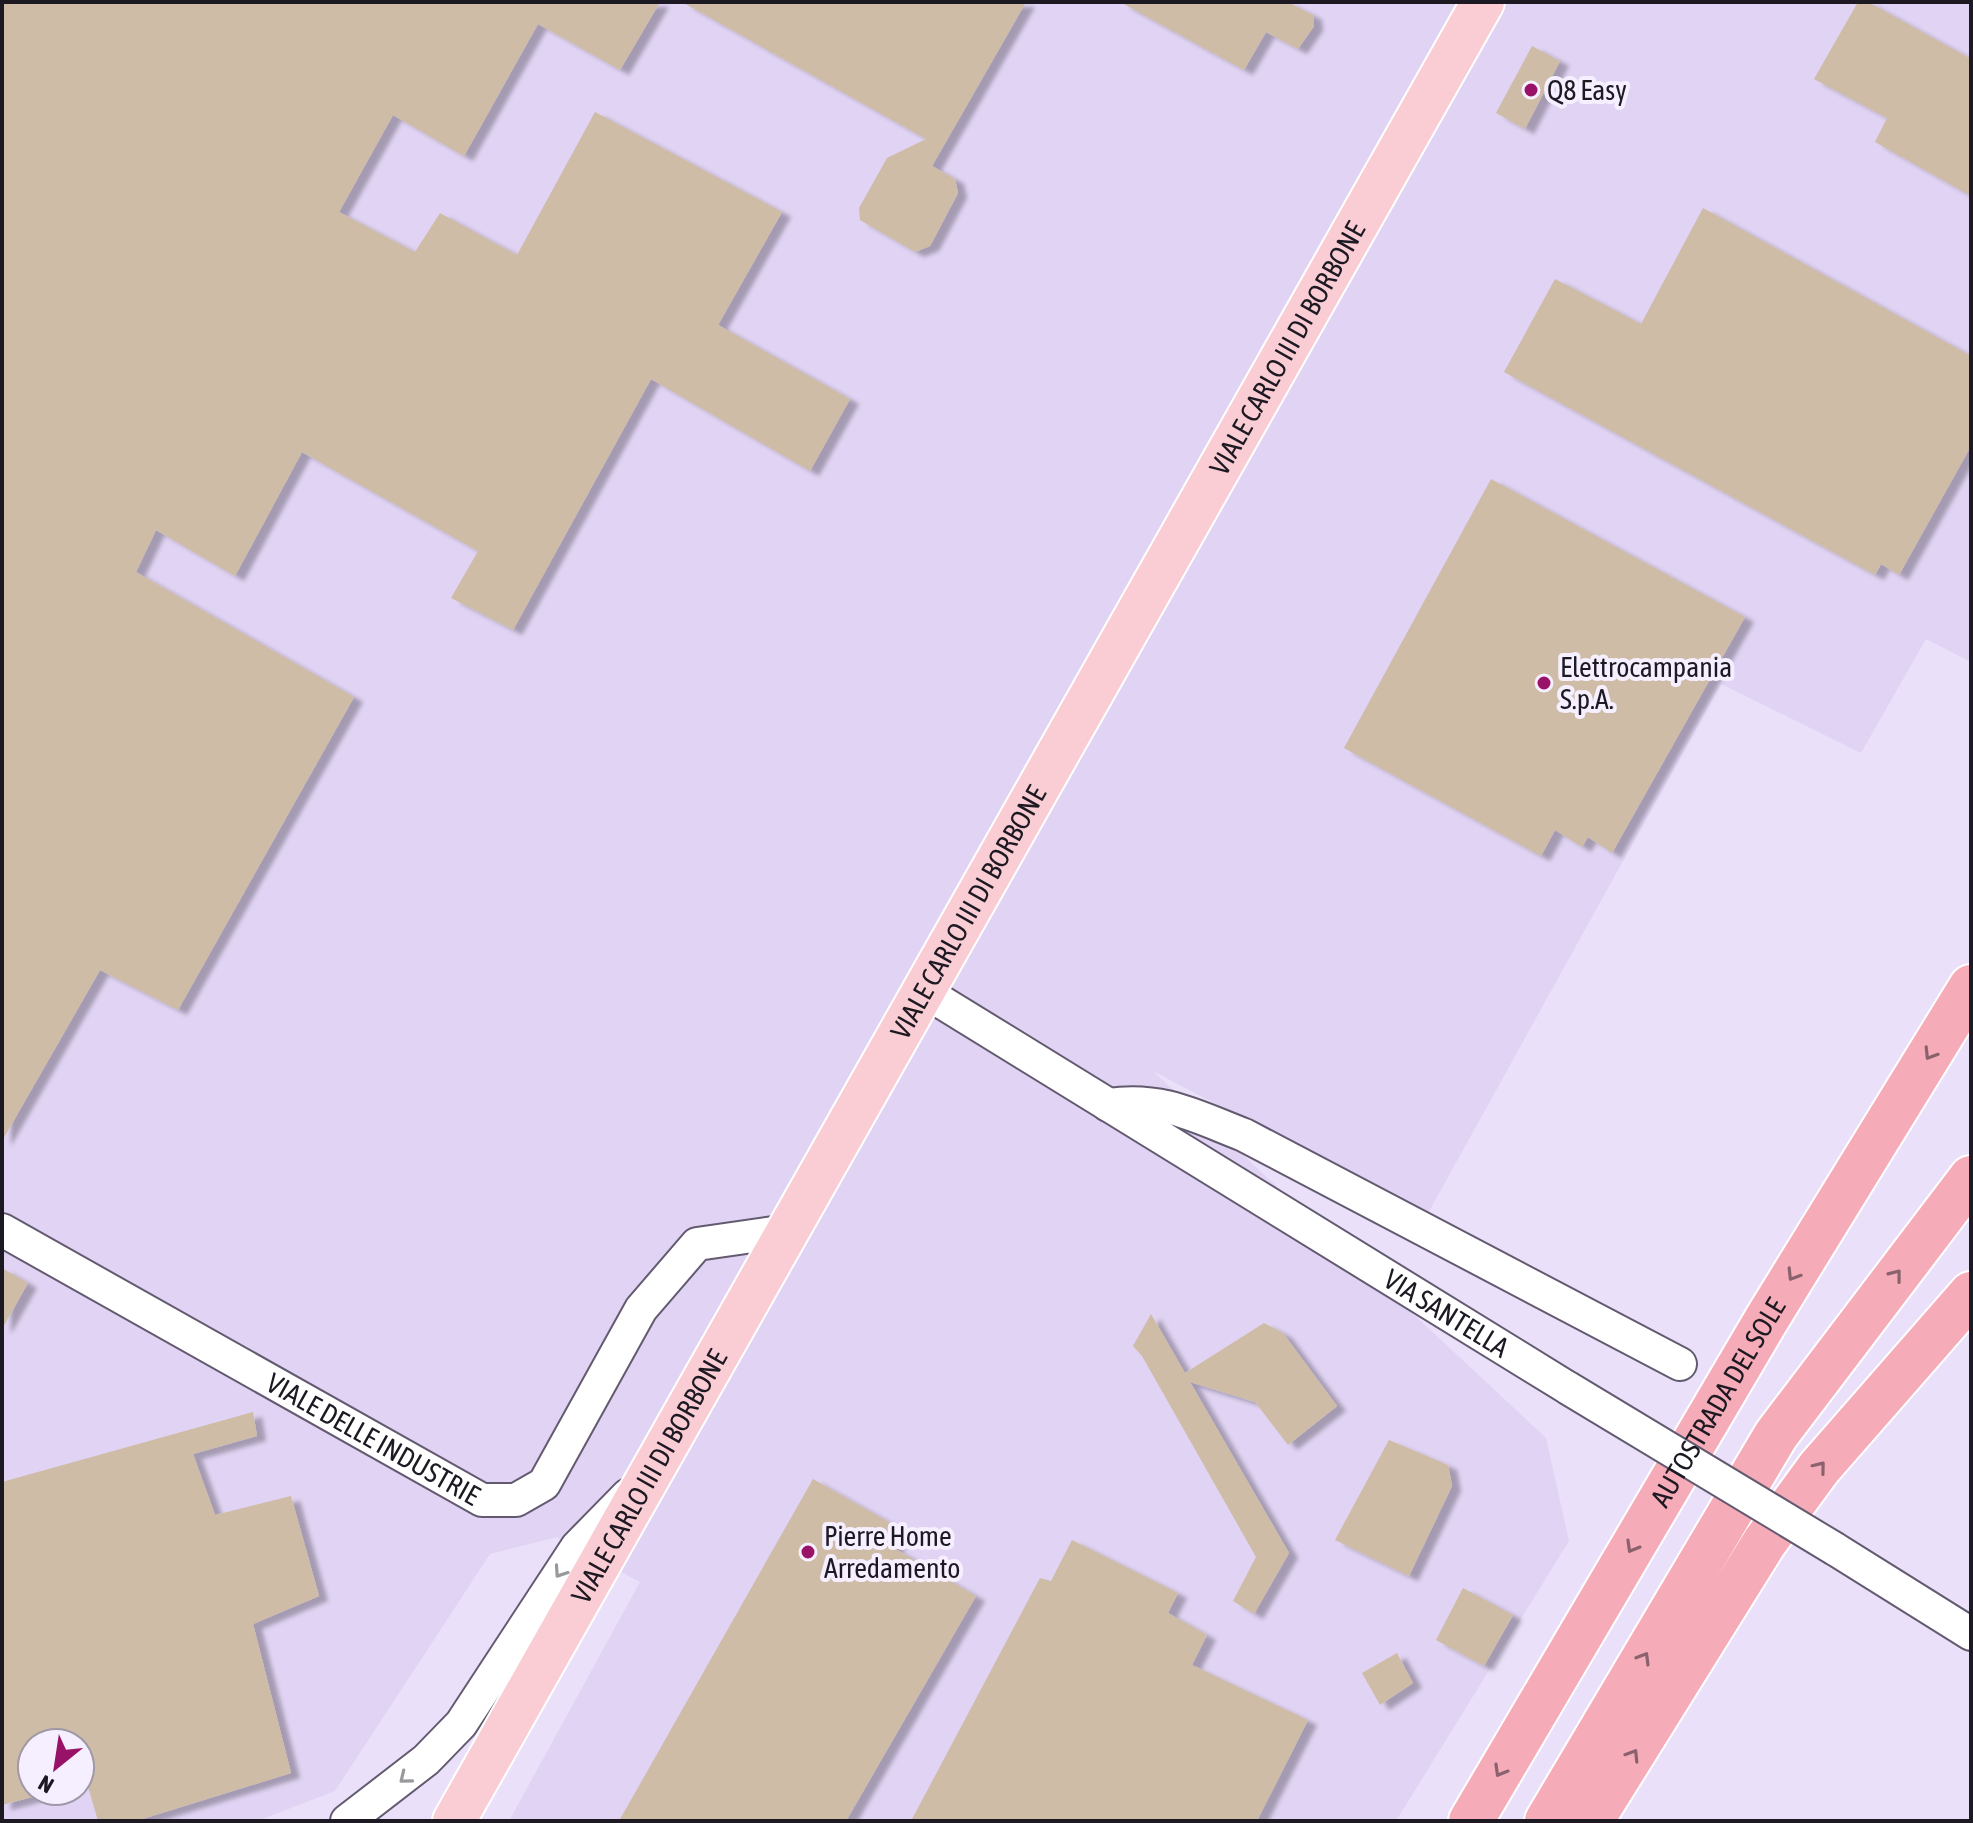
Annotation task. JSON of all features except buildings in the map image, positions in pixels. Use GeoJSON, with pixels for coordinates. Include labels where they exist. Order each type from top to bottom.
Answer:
{"type":"FeatureCollection","features":[{"type":"Feature","properties":{"kind":"highway","name":"AUTOSTRADA DEL SOLE"},"geometry":{"type":"LineString","coordinates":[[1471,1821],[1768,1317],[1971,987]]}},
{"type":"Feature","properties":{"kind":"highway"},"geometry":{"type":"LineString","coordinates":[[1547,1821],[1776,1435],[1971,1178]]}},
{"type":"Feature","properties":{"kind":"highway"},"geometry":{"type":"LineString","coordinates":[[1591,1821],[1764,1543],[1819,1468],[1971,1294]]}},
{"type":"Feature","properties":{"kind":"main road","name":"VIALE CARLO III DI BORBONE"},"geometry":{"type":"LineString","coordinates":[[464,1817],[650,1473],[1483,2]]}},
{"type":"Feature","properties":{"kind":"street","name":"VIA SANTELLA"},"geometry":{"type":"LineString","coordinates":[[922,990],[1971,1634]]}},
{"type":"Feature","properties":{"kind":"street"},"geometry":{"type":"LineString","coordinates":[[1108,1105],[1139,1101],[1172,1107],[1244,1135],[1680,1364]]}},
{"type":"Feature","properties":{"kind":"street","name":"VIALE DELLE INDUSTRIE"},"geometry":{"type":"LineString","coordinates":[[2,1230],[482,1500],[516,1500],[544,1484],[641,1309],[697,1244],[787,1231]]}},
{"type":"Feature","properties":{"kind":"street"},"geometry":{"type":"LineString","coordinates":[[347,1821],[426,1760],[461,1724],[489,1687],[577,1547],[650,1473]]}},
{"type":"Feature","properties":{"kind":"shaded area"},"geometry":{"type":"Polygon","coordinates":[[[2,2],[1971,2],[1971,662],[1926,639],[1861,753],[1721,684],[1427,1215],[1153,1071],[1546,1438],[1569,1541],[1396,1821],[509,1821],[640,1582],[557,1537],[490,1554],[335,1791],[257,1821],[2,1821],[2,2]]]}},
{"type":"Feature","properties":{"kind":"place","name":"Q8 Easy"},"geometry":{"type":"Point","coordinates":[1531,90]}},
{"type":"Feature","properties":{"kind":"place","name":"Elettrocampania S.p.A."},"geometry":{"type":"Point","coordinates":[1544,683]}},
{"type":"Feature","properties":{"kind":"place","name":"Pierre Home Arredamento"},"geometry":{"type":"Point","coordinates":[808,1552]}}]}
